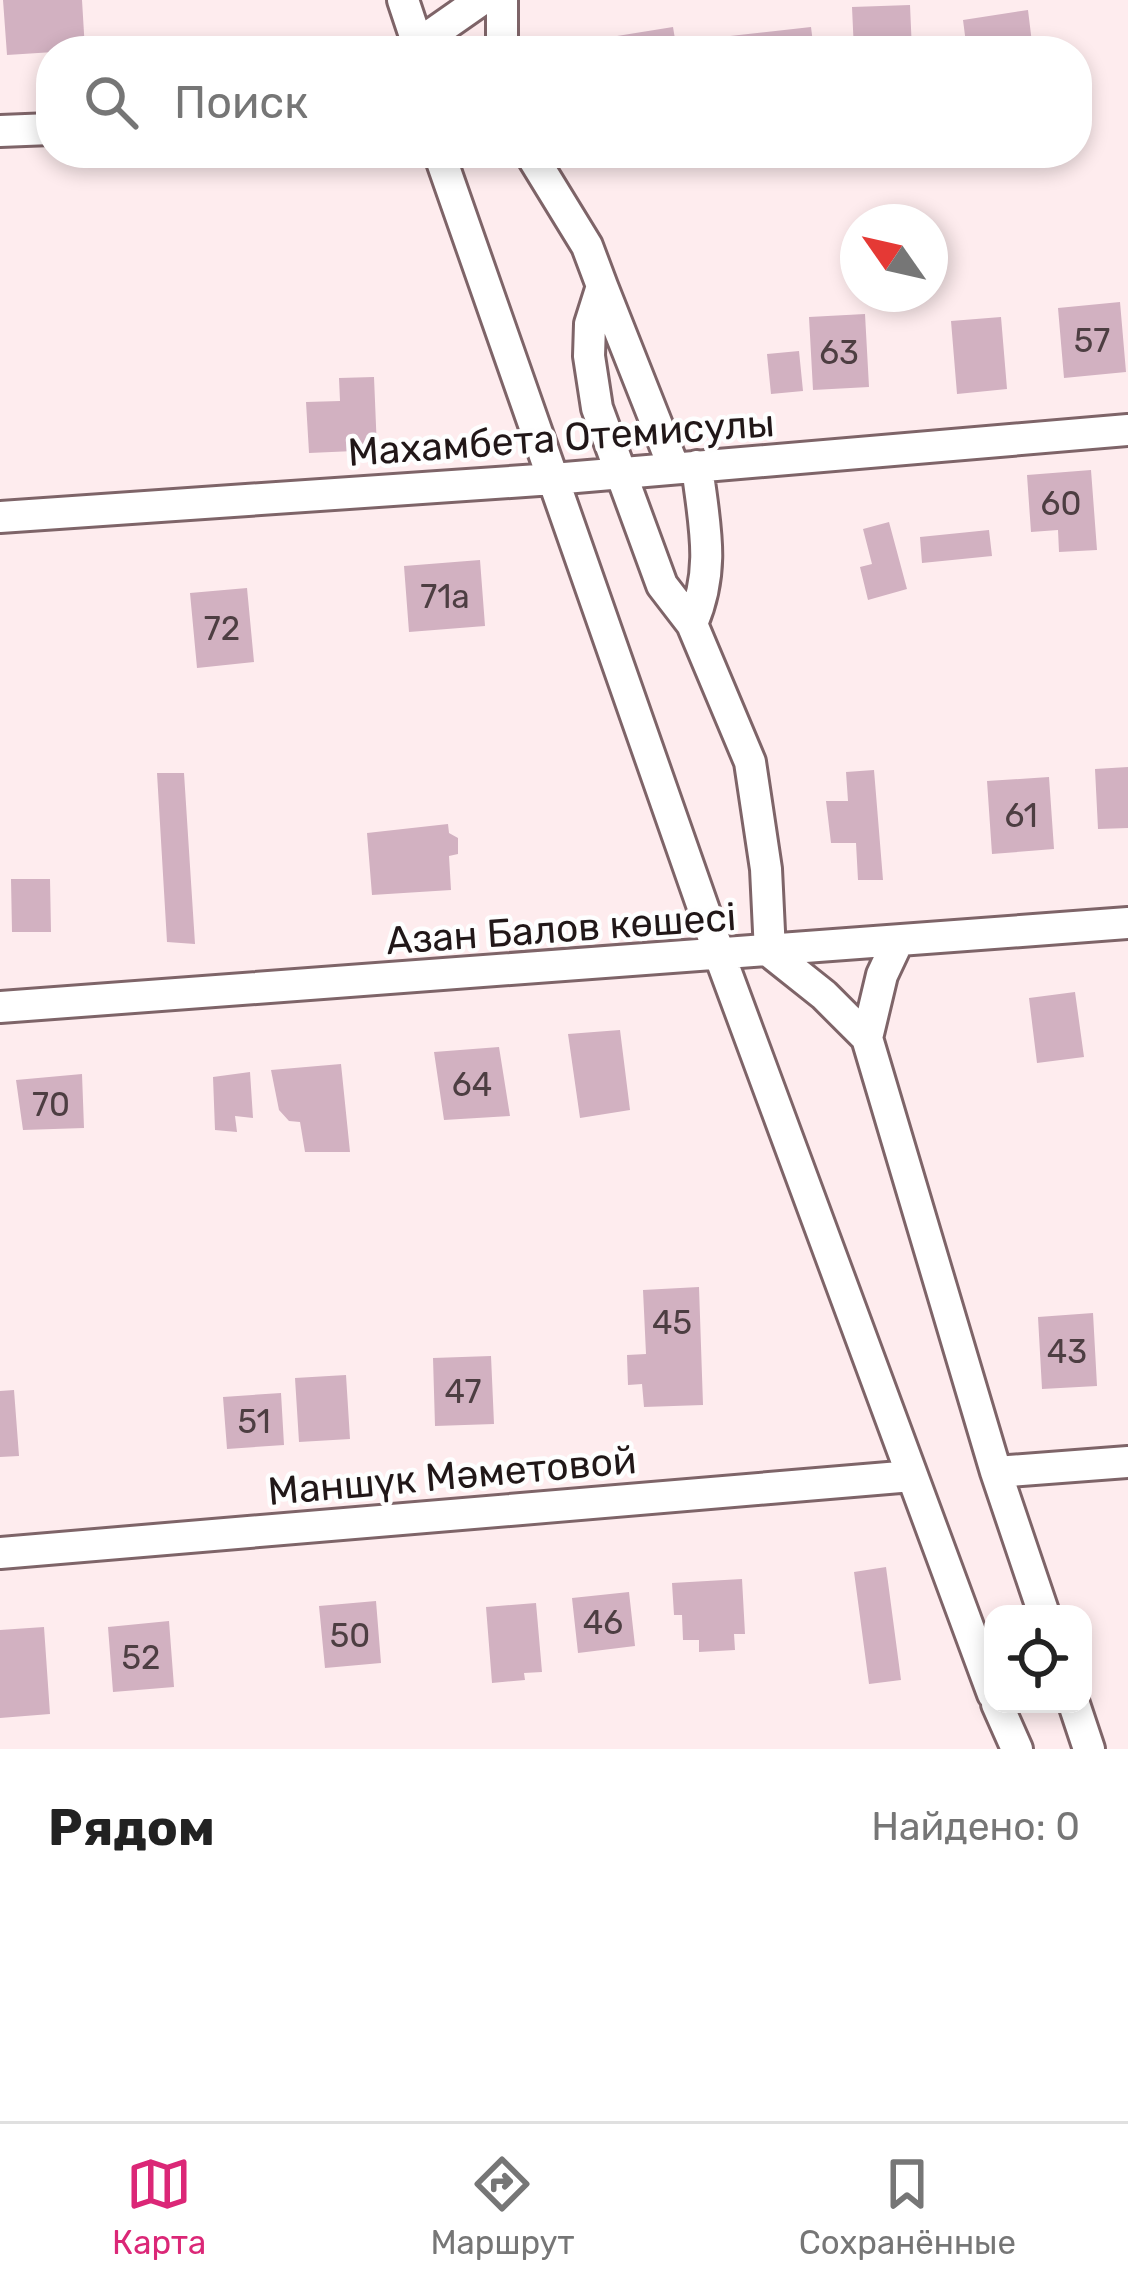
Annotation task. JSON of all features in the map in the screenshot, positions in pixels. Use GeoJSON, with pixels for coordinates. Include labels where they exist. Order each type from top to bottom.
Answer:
{"type":"FeatureCollection","features":[{"type":"Feature","properties":{"kind":"street"},"geometry":{"type":"LineString","coordinates":[[403,0],[413,36]]}},
{"type":"Feature","properties":{"kind":"street"},"geometry":{"type":"LineString","coordinates":[[432,36],[481,0]]}},
{"type":"Feature","properties":{"kind":"street"},"geometry":{"type":"LineString","coordinates":[[502,0],[502,36]]}},
{"type":"Feature","properties":{"kind":"street"},"geometry":{"type":"LineString","coordinates":[[0,131],[36,130]]}},
{"type":"Feature","properties":{"kind":"street"},"geometry":{"type":"LineString","coordinates":[[444,168],[720,956],[984,1670]]}},
{"type":"Feature","properties":{"kind":"street"},"geometry":{"type":"LineString","coordinates":[[539,168],[586,246],[685,467],[709,562],[705,595],[692,624]]}},
{"type":"Feature","properties":{"kind":"street"},"geometry":{"type":"LineString","coordinates":[[602,286],[590,324],[597,408],[662,585],[692,624],[750,762],[766,869],[770,952],[824,994],[867,1038],[996,1472],[1041,1605]]}},
{"type":"Feature","properties":{"kind":"street","name":"Махамбета Отемисулы"},"geometry":{"type":"LineString","coordinates":[[0,518],[1128,430]]}},
{"type":"Feature","properties":{"kind":"street","name":"Азан Балов көшесі"},"geometry":{"type":"LineString","coordinates":[[0,1007],[1128,923]]}},
{"type":"Feature","properties":{"kind":"street"},"geometry":{"type":"LineString","coordinates":[[867,1038],[882,975],[898,941]]}},
{"type":"Feature","properties":{"kind":"street"},"geometry":{"type":"LineString","coordinates":[[996,1472],[1128,1462]]}},
{"type":"Feature","properties":{"kind":"street","name":"Маншүк Мәметовой"},"geometry":{"type":"LineString","coordinates":[[0,1552],[912,1476]]}},
{"type":"Feature","properties":{"kind":"street"},"geometry":{"type":"LineString","coordinates":[[1001,1713],[1017,1749]]}},
{"type":"Feature","properties":{"kind":"street"},"geometry":{"type":"LineString","coordinates":[[1077,1713],[1090,1749]]}},
{"type":"Feature","properties":{"kind":"building"},"geometry":{"type":"Polygon","coordinates":[[[3,0],[82,0],[84,36],[36,36],[36,53],[7,55],[3,0]]]}},
{"type":"Feature","properties":{"kind":"building"},"geometry":{"type":"Polygon","coordinates":[[[910,5],[911,36],[853,36],[852,7],[910,5]]]}},
{"type":"Feature","properties":{"kind":"building"},"geometry":{"type":"Polygon","coordinates":[[[1028,10],[1031,36],[965,36],[963,20],[1028,10]]]}},
{"type":"Feature","properties":{"kind":"building"},"geometry":{"type":"Polygon","coordinates":[[[673,27],[674,36],[617,36],[673,27]]]}},
{"type":"Feature","properties":{"kind":"building"},"geometry":{"type":"Polygon","coordinates":[[[811,27],[812,36],[730,36],[811,27]]]}},
{"type":"Feature","properties":{"kind":"building"},"geometry":{"type":"Polygon","coordinates":[[[1120,302],[1126,372],[1064,378],[1058,308],[1120,302]]]}},
{"type":"Feature","properties":{"kind":"building"},"geometry":{"type":"Polygon","coordinates":[[[865,314],[869,387],[813,390],[809,317],[865,314]]]}},
{"type":"Feature","properties":{"kind":"building"},"geometry":{"type":"Polygon","coordinates":[[[1001,317],[1007,389],[957,394],[951,321],[1001,317]]]}},
{"type":"Feature","properties":{"kind":"building"},"geometry":{"type":"Polygon","coordinates":[[[799,351],[803,391],[771,394],[767,354],[799,351]]]}},
{"type":"Feature","properties":{"kind":"building"},"geometry":{"type":"Polygon","coordinates":[[[374,377],[377,450],[309,453],[306,402],[340,401],[339,378],[374,377]]]}},
{"type":"Feature","properties":{"kind":"building"},"geometry":{"type":"Polygon","coordinates":[[[1091,470],[1097,550],[1059,552],[1058,530],[1031,532],[1027,475],[1091,470]]]}},
{"type":"Feature","properties":{"kind":"building"},"geometry":{"type":"Polygon","coordinates":[[[889,522],[907,589],[868,600],[860,567],[872,564],[863,529],[889,522]]]}},
{"type":"Feature","properties":{"kind":"building"},"geometry":{"type":"Polygon","coordinates":[[[989,530],[992,556],[922,563],[920,537],[989,530]]]}},
{"type":"Feature","properties":{"kind":"building"},"geometry":{"type":"Polygon","coordinates":[[[480,560],[485,626],[409,632],[404,566],[480,560]]]}},
{"type":"Feature","properties":{"kind":"building"},"geometry":{"type":"Polygon","coordinates":[[[247,588],[254,662],[197,668],[190,593],[247,588]]]}},
{"type":"Feature","properties":{"kind":"building"},"geometry":{"type":"Polygon","coordinates":[[[1128,767],[1128,828],[1098,829],[1095,769],[1128,767]]]}},
{"type":"Feature","properties":{"kind":"building"},"geometry":{"type":"Polygon","coordinates":[[[874,770],[883,880],[858,880],[856,843],[831,843],[826,801],[848,801],[846,772],[874,770]]]}},
{"type":"Feature","properties":{"kind":"building"},"geometry":{"type":"Polygon","coordinates":[[[157,773],[184,773],[195,944],[167,942],[157,773]]]}},
{"type":"Feature","properties":{"kind":"building"},"geometry":{"type":"Polygon","coordinates":[[[1049,777],[1054,849],[992,854],[987,781],[1049,777]]]}},
{"type":"Feature","properties":{"kind":"building"},"geometry":{"type":"Polygon","coordinates":[[[448,824],[449,833],[458,838],[458,854],[449,856],[451,890],[372,895],[367,833],[448,824]]]}},
{"type":"Feature","properties":{"kind":"building"},"geometry":{"type":"Polygon","coordinates":[[[11,879],[50,879],[51,932],[12,932],[11,879]]]}},
{"type":"Feature","properties":{"kind":"building"},"geometry":{"type":"Polygon","coordinates":[[[1075,992],[1084,1057],[1037,1063],[1029,998],[1075,992]]]}},
{"type":"Feature","properties":{"kind":"building"},"geometry":{"type":"Polygon","coordinates":[[[620,1030],[630,1110],[580,1118],[568,1034],[620,1030]]]}},
{"type":"Feature","properties":{"kind":"building"},"geometry":{"type":"Polygon","coordinates":[[[499,1047],[510,1116],[444,1120],[434,1052],[499,1047]]]}},
{"type":"Feature","properties":{"kind":"building"},"geometry":{"type":"Polygon","coordinates":[[[341,1064],[350,1152],[305,1152],[300,1122],[289,1121],[279,1110],[271,1070],[341,1064]]]}},
{"type":"Feature","properties":{"kind":"building"},"geometry":{"type":"Polygon","coordinates":[[[250,1072],[253,1118],[235,1116],[237,1132],[215,1130],[213,1077],[250,1072]]]}},
{"type":"Feature","properties":{"kind":"building"},"geometry":{"type":"Polygon","coordinates":[[[82,1074],[84,1128],[23,1130],[16,1080],[82,1074]]]}},
{"type":"Feature","properties":{"kind":"building"},"geometry":{"type":"Polygon","coordinates":[[[699,1287],[703,1405],[644,1407],[642,1384],[628,1385],[627,1355],[646,1354],[643,1290],[699,1287]]]}},
{"type":"Feature","properties":{"kind":"building"},"geometry":{"type":"Polygon","coordinates":[[[1093,1313],[1097,1386],[1042,1389],[1038,1317],[1093,1313]]]}},
{"type":"Feature","properties":{"kind":"building"},"geometry":{"type":"Polygon","coordinates":[[[491,1356],[494,1424],[435,1426],[433,1358],[491,1356]]]}},
{"type":"Feature","properties":{"kind":"building"},"geometry":{"type":"Polygon","coordinates":[[[346,1375],[350,1439],[299,1442],[295,1378],[346,1375]]]}},
{"type":"Feature","properties":{"kind":"building"},"geometry":{"type":"Polygon","coordinates":[[[14,1390],[19,1456],[0,1457],[0,1391],[14,1390]]]}},
{"type":"Feature","properties":{"kind":"building"},"geometry":{"type":"Polygon","coordinates":[[[281,1393],[284,1445],[227,1449],[223,1397],[281,1393]]]}},
{"type":"Feature","properties":{"kind":"building"},"geometry":{"type":"Polygon","coordinates":[[[886,1567],[901,1680],[869,1684],[854,1572],[886,1567]]]}},
{"type":"Feature","properties":{"kind":"building"},"geometry":{"type":"Polygon","coordinates":[[[742,1579],[745,1634],[734,1634],[735,1650],[699,1652],[699,1640],[683,1640],[682,1615],[674,1615],[672,1583],[742,1579]]]}},
{"type":"Feature","properties":{"kind":"building"},"geometry":{"type":"Polygon","coordinates":[[[629,1592],[635,1646],[578,1653],[572,1598],[629,1592]]]}},
{"type":"Feature","properties":{"kind":"building"},"geometry":{"type":"Polygon","coordinates":[[[376,1601],[381,1663],[325,1668],[319,1606],[376,1601]]]}},
{"type":"Feature","properties":{"kind":"building"},"geometry":{"type":"Polygon","coordinates":[[[536,1603],[542,1672],[524,1673],[525,1680],[492,1683],[486,1607],[536,1603]]]}},
{"type":"Feature","properties":{"kind":"building"},"geometry":{"type":"Polygon","coordinates":[[[169,1621],[174,1687],[113,1692],[108,1627],[169,1621]]]}},
{"type":"Feature","properties":{"kind":"building"},"geometry":{"type":"Polygon","coordinates":[[[44,1627],[50,1714],[0,1718],[0,1630],[44,1627]]]}}]}
